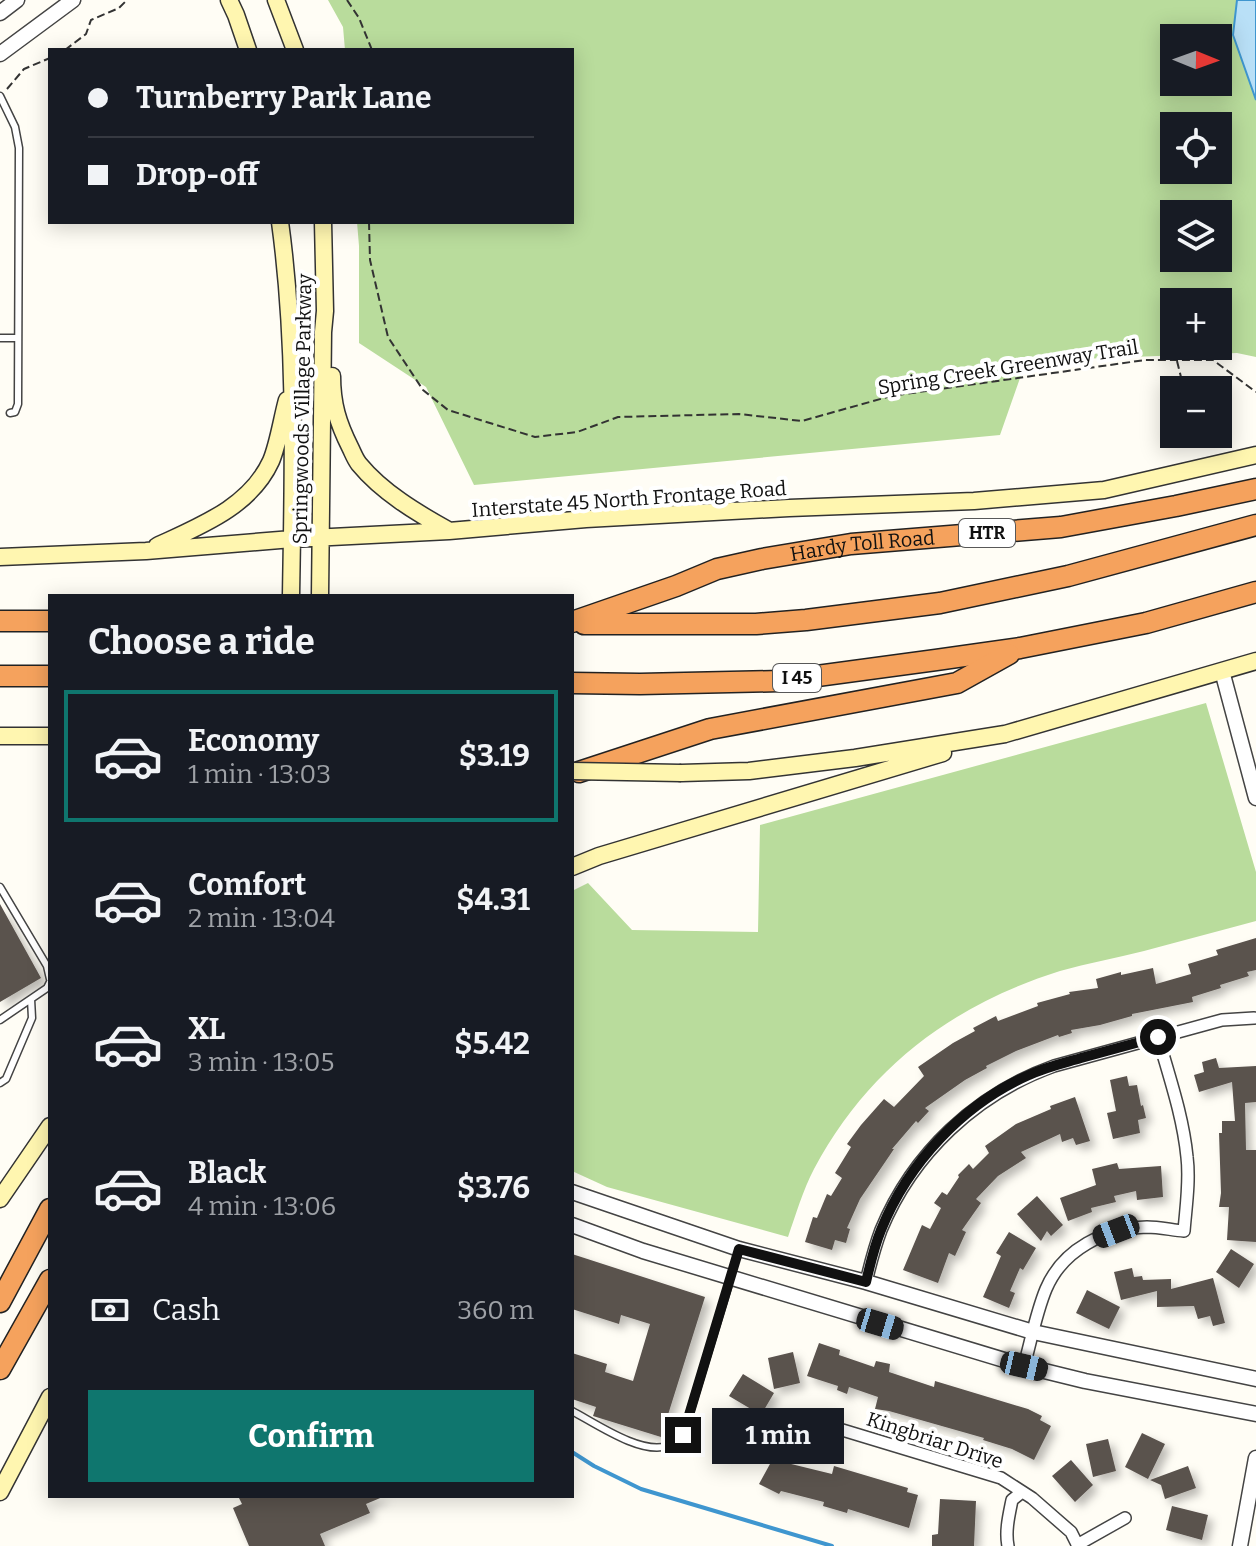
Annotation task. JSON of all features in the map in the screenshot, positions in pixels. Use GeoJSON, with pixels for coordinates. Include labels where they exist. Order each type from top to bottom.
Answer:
{"type":"FeatureCollection","features":[{"type":"Feature","properties":{"kind":"highway","name":"Hardy Toll Road"},"geometry":{"type":"LineString","coordinates":[[574,622],[717,569],[762,559],[851,544],[1061,527],[1256,489]]}},
{"type":"Feature","properties":{"kind":"highway"},"geometry":{"type":"LineString","coordinates":[[574,623],[756,624],[940,603],[1068,576],[1256,525]]}},
{"type":"Feature","properties":{"kind":"highway","name":"I 45"},"geometry":{"type":"LineString","coordinates":[[574,683],[780,681],[1020,648],[1146,623],[1256,592]]}},
{"type":"Feature","properties":{"kind":"highway"},"geometry":{"type":"LineString","coordinates":[[0,621],[48,621]]}},
{"type":"Feature","properties":{"kind":"highway"},"geometry":{"type":"LineString","coordinates":[[574,772],[710,729],[957,683],[1020,648]]}},
{"type":"Feature","properties":{"kind":"highway"},"geometry":{"type":"LineString","coordinates":[[0,676],[48,676]]}},
{"type":"Feature","properties":{"kind":"highway"},"geometry":{"type":"LineString","coordinates":[[0,1302],[48,1213]]}},
{"type":"Feature","properties":{"kind":"highway"},"geometry":{"type":"LineString","coordinates":[[0,1369],[48,1284]]}},
{"type":"Feature","properties":{"kind":"main road"},"geometry":{"type":"LineString","coordinates":[[229,0],[247,48]]}},
{"type":"Feature","properties":{"kind":"main road"},"geometry":{"type":"LineString","coordinates":[[276,0],[294,48]]}},
{"type":"Feature","properties":{"kind":"main road","name":"Springwoods Village Parkway"},"geometry":{"type":"LineString","coordinates":[[280,224],[293,375],[291,594]]}},
{"type":"Feature","properties":{"kind":"main road","name":"Springwoods Village Parkway"},"geometry":{"type":"LineString","coordinates":[[320,594],[325,311],[323,224]]}},
{"type":"Feature","properties":{"kind":"main road"},"geometry":{"type":"LineString","coordinates":[[325,311],[333,333],[332,388],[337,422],[358,463],[387,490],[449,531]]}},
{"type":"Feature","properties":{"kind":"main road"},"geometry":{"type":"LineString","coordinates":[[146,551],[208,522],[249,495],[271,461],[293,375]]}},
{"type":"Feature","properties":{"kind":"main road","name":"Interstate 45 North Frontage Road"},"geometry":{"type":"LineString","coordinates":[[0,557],[146,551],[586,519],[974,501],[1104,490],[1256,455]]}},
{"type":"Feature","properties":{"kind":"main road"},"geometry":{"type":"LineString","coordinates":[[574,866],[613,851],[1256,661]]}},
{"type":"Feature","properties":{"kind":"main road"},"geometry":{"type":"LineString","coordinates":[[574,773],[749,771],[1005,734]]}},
{"type":"Feature","properties":{"kind":"main road"},"geometry":{"type":"LineString","coordinates":[[0,736],[48,736]]}},
{"type":"Feature","properties":{"kind":"main road"},"geometry":{"type":"LineString","coordinates":[[0,1199],[48,1129]]}},
{"type":"Feature","properties":{"kind":"main road"},"geometry":{"type":"LineString","coordinates":[[0,1492],[48,1401]]}},
{"type":"Feature","properties":{"kind":"street"},"geometry":{"type":"LineString","coordinates":[[0,13],[17,0]]}},
{"type":"Feature","properties":{"kind":"street"},"geometry":{"type":"LineString","coordinates":[[0,54],[73,0]]}},
{"type":"Feature","properties":{"kind":"street"},"geometry":{"type":"LineString","coordinates":[[1222,671],[1256,798]]}},
{"type":"Feature","properties":{"kind":"street"},"geometry":{"type":"LineString","coordinates":[[866,1282],[881,1230],[924,1156],[959,1121],[991,1097],[1028,1075],[1054,1066],[1222,1020],[1254,1018]]}},
{"type":"Feature","properties":{"kind":"street"},"geometry":{"type":"LineString","coordinates":[[1024,1366],[1047,1286],[1065,1259],[1087,1242],[1116,1231],[1147,1227],[1184,1231],[1188,1195],[1187,1158],[1176,1100],[1158,1037]]}},
{"type":"Feature","properties":{"kind":"street"},"geometry":{"type":"LineString","coordinates":[[574,1193],[739,1249],[866,1282],[1033,1332],[1256,1379]]}},
{"type":"Feature","properties":{"kind":"street"},"geometry":{"type":"LineString","coordinates":[[574,1226],[643,1251],[1024,1366],[1256,1414]]}},
{"type":"Feature","properties":{"kind":"street"},"geometry":{"type":"LineString","coordinates":[[731,1277],[739,1249]]}},
{"type":"Feature","properties":{"kind":"street","name":"Kingbriar Drive"},"geometry":{"type":"LineString","coordinates":[[806,1419],[1001,1478],[1071,1532],[1077,1545]]}},
{"type":"Feature","properties":{"kind":"street"},"geometry":{"type":"LineString","coordinates":[[1240,1546],[1256,1458]]}},
{"type":"Feature","properties":{"kind":"street"},"geometry":{"type":"LineString","coordinates":[[1008,1546],[1012,1500],[1022,1492]]}},
{"type":"Feature","properties":{"kind":"street"},"geometry":{"type":"LineString","coordinates":[[1077,1545],[1125,1518]]}},
{"type":"Feature","properties":{"kind":"lane"},"geometry":{"type":"LineString","coordinates":[[2,94],[15,127],[19,148],[18,404],[15,412],[10,413]]}},
{"type":"Feature","properties":{"kind":"lane"},"geometry":{"type":"LineString","coordinates":[[0,338],[17,338]]}},
{"type":"Feature","properties":{"kind":"lane"},"geometry":{"type":"LineString","coordinates":[[0,887],[48,971]]}},
{"type":"Feature","properties":{"kind":"lane"},"geometry":{"type":"LineString","coordinates":[[0,1020],[48,985]]}},
{"type":"Feature","properties":{"kind":"lane"},"geometry":{"type":"LineString","coordinates":[[0,1083],[6,1079],[32,1018],[31,999]]}},
{"type":"Feature","properties":{"kind":"lane"},"geometry":{"type":"LineString","coordinates":[[574,1412],[649,1448],[668,1446],[683,1435],[731,1277]]}},
{"type":"Feature","properties":{"kind":"path"},"geometry":{"type":"LineString","coordinates":[[68,48],[86,34],[91,20],[119,8],[127,0]]}},
{"type":"Feature","properties":{"kind":"path"},"geometry":{"type":"LineString","coordinates":[[347,0],[359,18],[371,48]]}},
{"type":"Feature","properties":{"kind":"path"},"geometry":{"type":"LineString","coordinates":[[2,94],[24,69],[48,59]]}},
{"type":"Feature","properties":{"kind":"path","name":"Spring Creek Greenway Trail"},"geometry":{"type":"LineString","coordinates":[[369,224],[370,260],[388,337],[423,390],[448,410],[535,437],[577,432],[618,417],[739,414],[802,421],[891,396],[1160,360]]}},
{"type":"Feature","properties":{"kind":"path"},"geometry":{"type":"LineString","coordinates":[[1176,360],[1181,376]]}},
{"type":"Feature","properties":{"kind":"path","name":"Spring Creek Greenway Trail"},"geometry":{"type":"LineString","coordinates":[[1213,360],[1256,392]]}},
{"type":"Feature","properties":{"kind":"path"},"geometry":{"type":"LineString","coordinates":[[1232,447],[1235,460]]}},
{"type":"Feature","properties":{"kind":"green space"},"geometry":{"type":"Polygon","coordinates":[[[328,0],[1237,0],[1233,35],[1256,100],[1256,357],[1232,353],[1232,288],[1160,288],[1160,356],[1026,361],[1000,435],[474,485],[426,387],[359,343],[357,224],[574,224],[574,48],[345,48],[343,27],[328,0]]]}},
{"type":"Feature","properties":{"kind":"green space"},"geometry":{"type":"Polygon","coordinates":[[[1206,703],[1256,872],[1256,921],[1060,971],[984,1002],[949,1022],[887,1071],[860,1100],[814,1169],[788,1237],[607,1187],[574,1172],[574,890],[588,883],[632,930],[758,932],[760,825],[1206,703]]]}},
{"type":"Feature","properties":{"kind":"water"},"geometry":{"type":"Polygon","coordinates":[[[1237,0],[1256,0],[1256,100],[1233,35],[1237,0]]]}},
{"type":"Feature","properties":{"kind":"building"},"geometry":{"type":"Polygon","coordinates":[[[0,904],[41,978],[0,1002],[0,904]]]}},
{"type":"Feature","properties":{"kind":"building"},"geometry":{"type":"Polygon","coordinates":[[[1256,938],[1256,970],[1247,972],[1249,976],[1192,997],[1193,1002],[1071,1030],[1072,1033],[1016,1051],[965,1080],[925,1108],[929,1111],[892,1149],[860,1199],[847,1228],[850,1229],[846,1243],[835,1240],[832,1250],[805,1242],[813,1217],[817,1218],[827,1194],[831,1196],[842,1178],[835,1173],[851,1147],[847,1144],[861,1125],[884,1099],[894,1107],[924,1076],[918,1067],[975,1031],[973,1028],[996,1016],[998,1021],[1069,992],[1098,988],[1096,979],[1121,972],[1121,975],[1153,968],[1156,984],[1191,974],[1188,964],[1218,955],[1216,950],[1256,938]]]}},
{"type":"Feature","properties":{"kind":"building"},"geometry":{"type":"Polygon","coordinates":[[[1216,1058],[1219,1068],[1256,1066],[1256,1102],[1245,1103],[1246,1150],[1256,1150],[1256,1242],[1227,1240],[1229,1207],[1219,1207],[1219,1133],[1222,1133],[1222,1121],[1235,1121],[1232,1082],[1199,1092],[1194,1075],[1204,1072],[1202,1062],[1216,1058]]]}},
{"type":"Feature","properties":{"kind":"building"},"geometry":{"type":"Polygon","coordinates":[[[1127,1076],[1129,1086],[1137,1085],[1146,1118],[1138,1120],[1140,1133],[1113,1139],[1107,1113],[1116,1111],[1110,1080],[1127,1076]]]}},
{"type":"Feature","properties":{"kind":"building"},"geometry":{"type":"Polygon","coordinates":[[[1075,1097],[1090,1141],[1076,1145],[1073,1138],[1062,1142],[1060,1134],[1021,1152],[1026,1158],[998,1176],[976,1199],[981,1203],[962,1230],[966,1232],[955,1256],[949,1253],[938,1283],[903,1270],[922,1225],[930,1229],[941,1208],[934,1203],[942,1192],[947,1195],[958,1175],[969,1164],[973,1169],[989,1153],[985,1146],[1016,1124],[1075,1097]]]}},
{"type":"Feature","properties":{"kind":"building"},"geometry":{"type":"Polygon","coordinates":[[[1117,1163],[1119,1169],[1161,1166],[1163,1197],[1137,1200],[1136,1191],[1114,1196],[1116,1202],[1091,1208],[1092,1212],[1068,1221],[1060,1198],[1096,1185],[1092,1169],[1117,1163]]]}},
{"type":"Feature","properties":{"kind":"building"},"geometry":{"type":"Polygon","coordinates":[[[1037,1196],[1063,1225],[1051,1236],[1047,1231],[1041,1241],[1017,1214],[1037,1196]]]}},
{"type":"Feature","properties":{"kind":"building"},"geometry":{"type":"Polygon","coordinates":[[[1009,1232],[1036,1248],[1023,1270],[1020,1268],[1010,1291],[1015,1293],[1009,1308],[983,1297],[1001,1256],[996,1253],[1009,1232]]]}},
{"type":"Feature","properties":{"kind":"building"},"geometry":{"type":"Polygon","coordinates":[[[1231,1249],[1254,1264],[1239,1288],[1216,1272],[1231,1249]]]}},
{"type":"Feature","properties":{"kind":"building"},"geometry":{"type":"Polygon","coordinates":[[[574,1255],[705,1297],[661,1437],[593,1416],[596,1407],[574,1400],[574,1354],[607,1364],[605,1372],[633,1381],[650,1324],[621,1315],[619,1324],[574,1310],[574,1255]]]}},
{"type":"Feature","properties":{"kind":"building"},"geometry":{"type":"Polygon","coordinates":[[[1132,1268],[1134,1277],[1142,1276],[1143,1280],[1171,1279],[1171,1289],[1213,1278],[1225,1323],[1213,1326],[1210,1316],[1198,1319],[1194,1306],[1157,1307],[1157,1291],[1121,1300],[1114,1272],[1132,1268]]]}},
{"type":"Feature","properties":{"kind":"building"},"geometry":{"type":"Polygon","coordinates":[[[1087,1290],[1120,1307],[1109,1329],[1076,1313],[1087,1290]]]}},
{"type":"Feature","properties":{"kind":"building"},"geometry":{"type":"Polygon","coordinates":[[[819,1343],[840,1350],[839,1355],[874,1367],[876,1361],[890,1364],[889,1372],[934,1387],[935,1381],[1028,1409],[1042,1416],[1040,1420],[1051,1426],[1034,1460],[984,1438],[875,1409],[878,1397],[849,1387],[847,1394],[837,1390],[838,1386],[807,1376],[819,1343]]]}},
{"type":"Feature","properties":{"kind":"building"},"geometry":{"type":"Polygon","coordinates":[[[793,1352],[800,1383],[774,1389],[768,1358],[793,1352]]]}},
{"type":"Feature","properties":{"kind":"building"},"geometry":{"type":"Polygon","coordinates":[[[743,1374],[774,1393],[761,1415],[729,1396],[743,1374]]]}},
{"type":"Feature","properties":{"kind":"building"},"geometry":{"type":"Polygon","coordinates":[[[766,1425],[767,1450],[725,1451],[724,1426],[766,1425]]]}},
{"type":"Feature","properties":{"kind":"building"},"geometry":{"type":"Polygon","coordinates":[[[1142,1433],[1165,1444],[1148,1479],[1125,1467],[1142,1433]]]}},
{"type":"Feature","properties":{"kind":"building"},"geometry":{"type":"Polygon","coordinates":[[[1108,1439],[1116,1471],[1093,1477],[1086,1444],[1108,1439]]]}},
{"type":"Feature","properties":{"kind":"building"},"geometry":{"type":"Polygon","coordinates":[[[776,1453],[788,1460],[787,1463],[832,1474],[834,1466],[908,1488],[907,1492],[918,1495],[909,1528],[848,1509],[847,1513],[823,1506],[824,1502],[781,1491],[779,1494],[759,1484],[776,1453]]]}},
{"type":"Feature","properties":{"kind":"building"},"geometry":{"type":"Polygon","coordinates":[[[1071,1460],[1093,1485],[1075,1502],[1052,1476],[1071,1460]]]}},
{"type":"Feature","properties":{"kind":"building"},"geometry":{"type":"Polygon","coordinates":[[[1188,1466],[1196,1488],[1165,1499],[1161,1485],[1150,1480],[1188,1466]]]}},
{"type":"Feature","properties":{"kind":"building"},"geometry":{"type":"Polygon","coordinates":[[[239,1498],[380,1498],[366,1504],[370,1513],[320,1534],[325,1546],[249,1546],[233,1508],[242,1504],[239,1498]]]}},
{"type":"Feature","properties":{"kind":"building"},"geometry":{"type":"Polygon","coordinates":[[[940,1499],[976,1501],[974,1546],[932,1546],[932,1535],[938,1534],[940,1499]]]}},
{"type":"Feature","properties":{"kind":"building"},"geometry":{"type":"Polygon","coordinates":[[[1172,1506],[1208,1515],[1202,1540],[1166,1530],[1172,1506]]]}},
{"type":"Feature","properties":{"kind":"waterway"},"geometry":{"type":"LineString","coordinates":[[574,1453],[641,1489],[832,1546]]}},
{"type":"Feature","properties":{"kind":"route"},"geometry":{"type":"LineString","coordinates":[[683,1435],[739,1249],[866,1282],[881,1230],[898,1196],[924,1156],[959,1121],[1028,1075],[1158,1037]]}}]}
